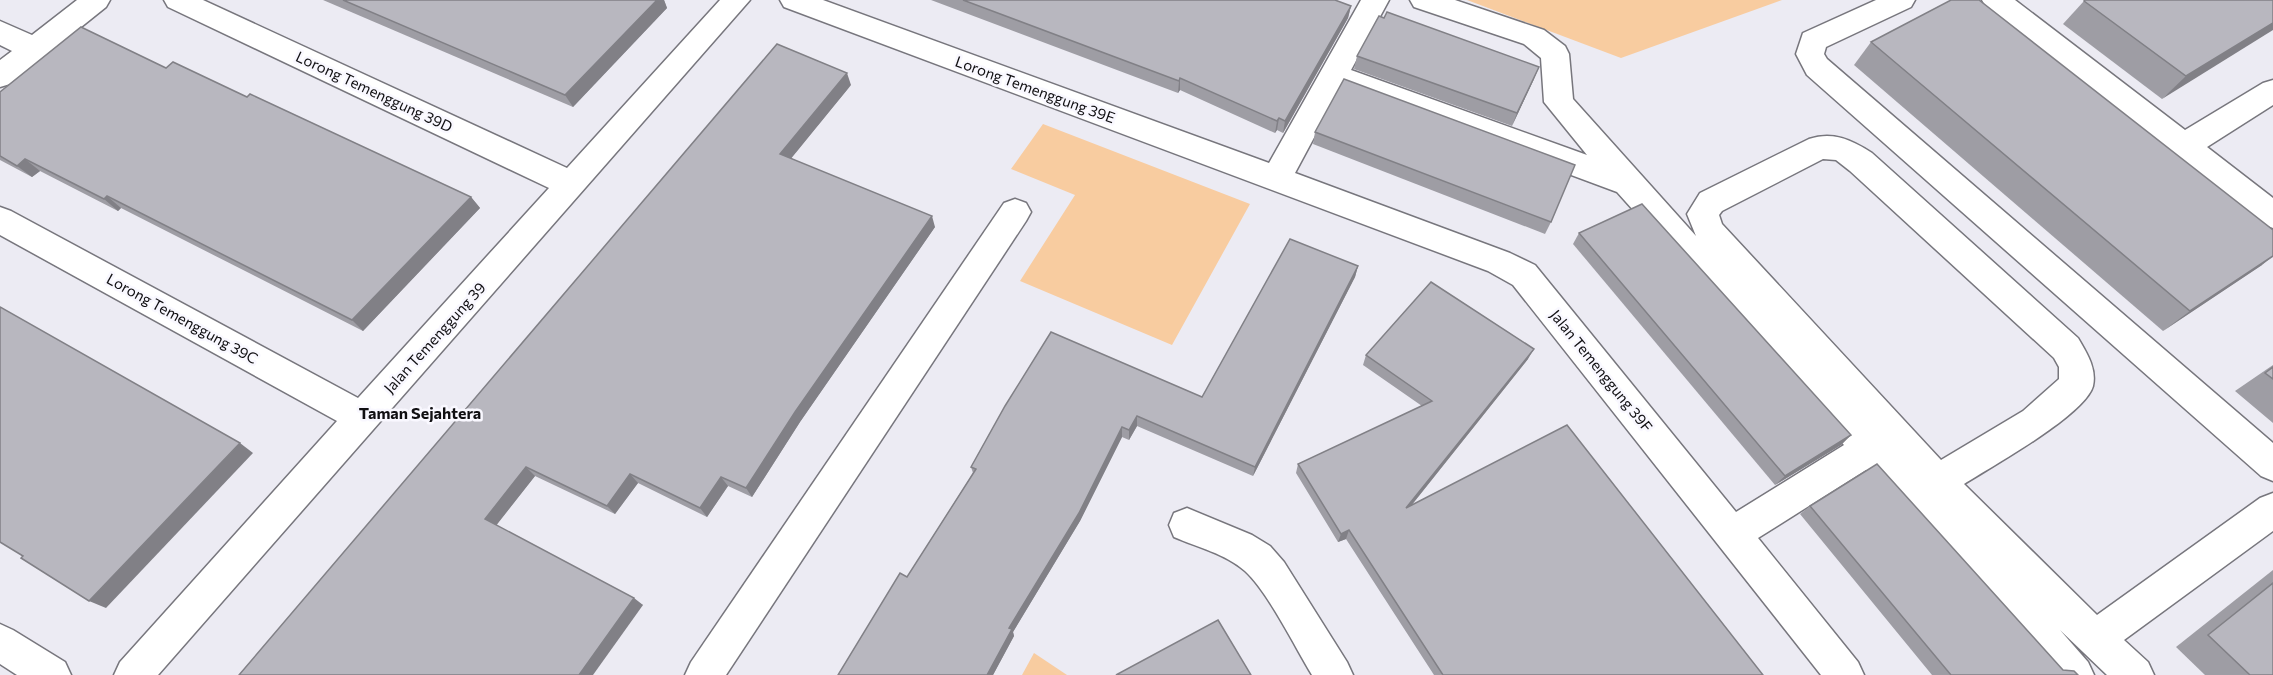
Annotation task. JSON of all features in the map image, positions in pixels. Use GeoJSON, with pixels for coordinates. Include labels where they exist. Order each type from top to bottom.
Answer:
{"type":"FeatureCollection","features":[{"type":"Feature","properties":{"kind":"street"},"geometry":{"type":"LineString","coordinates":[[0,76],[96,0]]}},
{"type":"Feature","properties":{"kind":"street","name":"Lorong Temenggung 39D"},"geometry":{"type":"LineString","coordinates":[[177,0],[571,184]]}},
{"type":"Feature","properties":{"kind":"street","name":"Jalan Temenggung 39"},"geometry":{"type":"LineString","coordinates":[[133,675],[736,0]]}},
{"type":"Feature","properties":{"kind":"street","name":"Lorong Temenggung 39E"},"geometry":{"type":"LineString","coordinates":[[795,0],[1107,118],[1277,177]]}},
{"type":"Feature","properties":{"kind":"street"},"geometry":{"type":"LineString","coordinates":[[1277,177],[1375,0]]}},
{"type":"Feature","properties":{"kind":"street"},"geometry":{"type":"LineString","coordinates":[[1424,0],[1534,37],[1556,54],[1559,102],[1628,183],[2075,675]]}},
{"type":"Feature","properties":{"kind":"street"},"geometry":{"type":"LineString","coordinates":[[1901,0],[1813,41],[1810,54],[1817,67],[2273,465]]}},
{"type":"Feature","properties":{"kind":"street"},"geometry":{"type":"LineString","coordinates":[[1997,0],[2273,215]]}},
{"type":"Feature","properties":{"kind":"street"},"geometry":{"type":"LineString","coordinates":[[0,32],[34,49]]}},
{"type":"Feature","properties":{"kind":"street"},"geometry":{"type":"LineString","coordinates":[[1334,75],[1628,183]]}},
{"type":"Feature","properties":{"kind":"street"},"geometry":{"type":"LineString","coordinates":[[2184,146],[2273,91]]}},
{"type":"Feature","properties":{"kind":"street"},"geometry":{"type":"LineString","coordinates":[[1937,481],[2035,422],[2076,385],[2076,366],[2066,348],[1861,162],[1843,149],[1821,147],[1711,202],[1703,214],[1708,231],[1937,481],[2094,639],[2135,675]]}},
{"type":"Feature","properties":{"kind":"street","name":"Jalan Temenggung 39F"},"geometry":{"type":"LineString","coordinates":[[1277,177],[1499,262],[1524,275],[1845,675]]}},
{"type":"Feature","properties":{"kind":"street"},"geometry":{"type":"LineString","coordinates":[[704,675],[1015,212]]}},
{"type":"Feature","properties":{"kind":"street","name":"Lorong Temenggung 39C"},"geometry":{"type":"LineString","coordinates":[[0,220],[363,418]]}},
{"type":"Feature","properties":{"kind":"street"},"geometry":{"type":"LineString","coordinates":[[1731,535],[1870,448]]}},
{"type":"Feature","properties":{"kind":"street"},"geometry":{"type":"LineString","coordinates":[[2094,639],[2273,510]]}},
{"type":"Feature","properties":{"kind":"street"},"geometry":{"type":"LineString","coordinates":[[1187,525],[1239,547],[1257,558],[1271,574],[1334,675]]}},
{"type":"Feature","properties":{"kind":"street"},"geometry":{"type":"LineString","coordinates":[[0,643],[52,675]]}},
{"type":"Feature","properties":{"kind":"shaded area"},"geometry":{"type":"Polygon","coordinates":[[[1467,0],[1782,0],[1621,58],[1467,0]]]}},
{"type":"Feature","properties":{"kind":"shaded area"},"geometry":{"type":"Polygon","coordinates":[[[1043,124],[1250,204],[1172,345],[1020,281],[1075,195],[1011,169],[1043,124]]]}},
{"type":"Feature","properties":{"kind":"shaded area"},"geometry":{"type":"Polygon","coordinates":[[[1034,653],[1067,675],[1022,675],[1034,653]]]}},
{"type":"Feature","properties":{"kind":"building"},"geometry":{"type":"Polygon","coordinates":[[[343,0],[657,0],[565,95],[343,0]]]}},
{"type":"Feature","properties":{"kind":"building"},"geometry":{"type":"Polygon","coordinates":[[[963,0],[1335,0],[1351,6],[1285,121],[1279,118],[1277,121],[1180,78],[1179,81],[963,0]]]}},
{"type":"Feature","properties":{"kind":"building"},"geometry":{"type":"Polygon","coordinates":[[[1951,0],[1979,0],[2273,230],[2273,256],[2190,311],[1871,42],[1951,0]]]}},
{"type":"Feature","properties":{"kind":"building"},"geometry":{"type":"Polygon","coordinates":[[[2085,0],[2273,0],[2273,23],[2186,76],[2085,0]]]}},
{"type":"Feature","properties":{"kind":"building"},"geometry":{"type":"Polygon","coordinates":[[[1387,12],[1539,67],[1517,113],[1357,56],[1379,16],[1384,18],[1387,12]]]}},
{"type":"Feature","properties":{"kind":"building"},"geometry":{"type":"Polygon","coordinates":[[[81,27],[166,68],[173,62],[247,97],[250,94],[471,197],[352,320],[107,196],[104,199],[25,159],[17,166],[0,156],[0,92],[81,27]]]}},
{"type":"Feature","properties":{"kind":"building"},"geometry":{"type":"Polygon","coordinates":[[[777,44],[847,73],[780,154],[932,216],[795,412],[746,488],[721,477],[700,508],[630,474],[607,506],[526,467],[485,519],[634,598],[579,675],[239,675],[777,44]]]}},
{"type":"Feature","properties":{"kind":"building"},"geometry":{"type":"Polygon","coordinates":[[[1344,79],[1575,165],[1551,222],[1315,132],[1344,79]]]}},
{"type":"Feature","properties":{"kind":"building"},"geometry":{"type":"Polygon","coordinates":[[[1642,204],[1851,435],[1785,476],[1579,233],[1642,204]]]}},
{"type":"Feature","properties":{"kind":"building"},"geometry":{"type":"Polygon","coordinates":[[[1290,239],[1358,266],[1255,467],[1137,416],[1129,430],[1122,427],[1079,513],[1009,628],[1012,629],[987,675],[838,675],[900,573],[907,577],[976,469],[971,467],[1005,406],[1051,332],[1202,397],[1290,239]]]}},
{"type":"Feature","properties":{"kind":"building"},"geometry":{"type":"Polygon","coordinates":[[[1431,282],[1534,349],[1406,508],[1567,425],[1763,675],[1443,675],[1349,530],[1341,534],[1298,464],[1432,401],[1366,355],[1431,282]]]}},
{"type":"Feature","properties":{"kind":"building"},"geometry":{"type":"Polygon","coordinates":[[[0,307],[240,443],[89,601],[0,542],[0,307]]]}},
{"type":"Feature","properties":{"kind":"building"},"geometry":{"type":"Polygon","coordinates":[[[2273,367],[2273,379],[2265,373],[2273,367]]]}},
{"type":"Feature","properties":{"kind":"building"},"geometry":{"type":"Polygon","coordinates":[[[1877,464],[2063,670],[2074,671],[2078,675],[1951,675],[1810,506],[1877,464]]]}},
{"type":"Feature","properties":{"kind":"building"},"geometry":{"type":"Polygon","coordinates":[[[2273,583],[2273,675],[2250,675],[2208,635],[2273,583]]]}},
{"type":"Feature","properties":{"kind":"building"},"geometry":{"type":"Polygon","coordinates":[[[1218,620],[1251,675],[1116,675],[1218,620]]]}},
{"type":"Feature","properties":{"kind":"district","name":"Taman Sejahtera"},"geometry":{"type":"Point","coordinates":[420,413]}}]}
